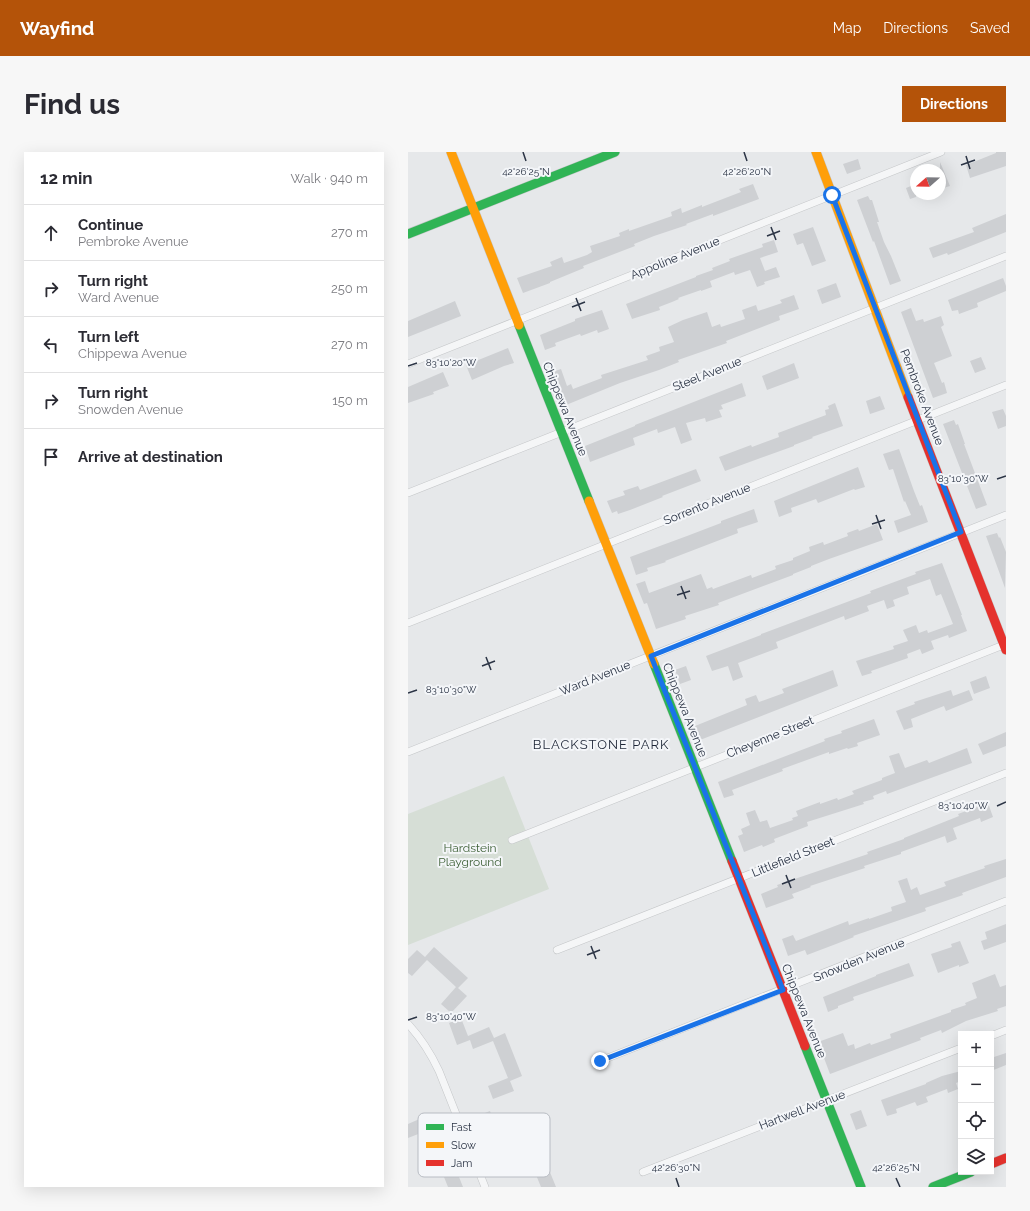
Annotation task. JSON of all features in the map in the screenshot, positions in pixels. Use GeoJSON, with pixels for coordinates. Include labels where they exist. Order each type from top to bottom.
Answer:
{"type":"FeatureCollection","features":[{"type":"Feature","properties":{"kind":"street","name":"Chippewa Avenue"},"geometry":{"type":"LineString","coordinates":[[450,152],[861,1187]]}},
{"type":"Feature","properties":{"kind":"street"},"geometry":{"type":"LineString","coordinates":[[408,234],[615,152]]}},
{"type":"Feature","properties":{"kind":"street","name":"Pembroke Avenue"},"geometry":{"type":"LineString","coordinates":[[816,152],[874,308],[1005,646]]}},
{"type":"Feature","properties":{"kind":"street","name":"Appoline Avenue"},"geometry":{"type":"LineString","coordinates":[[408,364],[941,152]]}},
{"type":"Feature","properties":{"kind":"street","name":"Steel Avenue"},"geometry":{"type":"LineString","coordinates":[[408,493],[1006,256]]}},
{"type":"Feature","properties":{"kind":"street","name":"Sorrento Avenue"},"geometry":{"type":"LineString","coordinates":[[408,623],[1006,385]]}},
{"type":"Feature","properties":{"kind":"street","name":"Ward Avenue"},"geometry":{"type":"LineString","coordinates":[[408,752],[1006,515]]}},
{"type":"Feature","properties":{"kind":"street","name":"Cheyenne Street"},"geometry":{"type":"LineString","coordinates":[[512,840],[1005,646]]}},
{"type":"Feature","properties":{"kind":"street","name":"Littlefield Street"},"geometry":{"type":"LineString","coordinates":[[557,950],[1006,773]]}},
{"type":"Feature","properties":{"kind":"street","name":"Snowden Avenue"},"geometry":{"type":"LineString","coordinates":[[600,1061],[1006,901]]}},
{"type":"Feature","properties":{"kind":"street"},"geometry":{"type":"LineString","coordinates":[[408,1024],[422,1040],[439,1071],[456,1113]]}},
{"type":"Feature","properties":{"kind":"street"},"geometry":{"type":"LineString","coordinates":[[994,1035],[1006,1030]]}},
{"type":"Feature","properties":{"kind":"street","name":"Hartwell Avenue"},"geometry":{"type":"LineString","coordinates":[[643,1172],[958,1049]]}},
{"type":"Feature","properties":{"kind":"street"},"geometry":{"type":"LineString","coordinates":[[994,1163],[1006,1158]]}},
{"type":"Feature","properties":{"kind":"street"},"geometry":{"type":"LineString","coordinates":[[934,1187],[964,1175]]}},
{"type":"Feature","properties":{"kind":"street"},"geometry":{"type":"LineString","coordinates":[[481,1177],[485,1187]]}},
{"type":"Feature","properties":{"kind":"green space","name":"Hardstein Playground"},"geometry":{"type":"Polygon","coordinates":[[[504,776],[549,889],[408,945],[408,814],[504,776]]]}},
{"type":"Feature","properties":{"kind":"building"},"geometry":{"type":"Polygon","coordinates":[[[996,152],[1006,152],[1006,166],[970,178],[966,165],[996,152]]]}},
{"type":"Feature","properties":{"kind":"building"},"geometry":{"type":"Polygon","coordinates":[[[858,159],[861,169],[847,174],[843,164],[858,159]]]}},
{"type":"Feature","properties":{"kind":"building"},"geometry":{"type":"Polygon","coordinates":[[[946,176],[950,186],[946,187],[946,176]]]}},
{"type":"Feature","properties":{"kind":"building"},"geometry":{"type":"Polygon","coordinates":[[[753,184],[759,199],[654,236],[634,244],[635,246],[583,266],[584,268],[550,283],[523,293],[517,278],[552,266],[550,262],[562,257],[564,263],[587,255],[592,252],[590,246],[620,236],[619,233],[672,216],[671,212],[681,208],[682,213],[702,205],[702,207],[741,192],[739,189],[753,184]]]}},
{"type":"Feature","properties":{"kind":"building"},"geometry":{"type":"Polygon","coordinates":[[[910,186],[910,199],[906,188],[910,186]]]}},
{"type":"Feature","properties":{"kind":"building"},"geometry":{"type":"Polygon","coordinates":[[[868,196],[870,200],[872,200],[879,222],[877,222],[884,242],[901,281],[890,285],[857,200],[868,196]]]}},
{"type":"Feature","properties":{"kind":"building"},"geometry":{"type":"Polygon","coordinates":[[[1006,214],[1006,232],[948,255],[947,253],[933,258],[929,248],[974,232],[972,228],[1006,214]]]}},
{"type":"Feature","properties":{"kind":"building"},"geometry":{"type":"Polygon","coordinates":[[[813,227],[826,261],[812,266],[803,243],[797,245],[793,234],[813,227]]]}},
{"type":"Feature","properties":{"kind":"building"},"geometry":{"type":"Polygon","coordinates":[[[774,240],[778,252],[760,258],[765,271],[776,267],[780,277],[764,282],[765,284],[757,287],[750,270],[735,275],[734,272],[710,281],[712,287],[678,298],[679,299],[659,307],[660,310],[632,319],[626,304],[713,270],[712,268],[730,261],[729,259],[763,247],[762,244],[774,240]]]}},
{"type":"Feature","properties":{"kind":"building"},"geometry":{"type":"Polygon","coordinates":[[[1003,278],[1006,291],[977,303],[978,307],[959,314],[958,310],[952,311],[948,300],[1003,278]]]}},
{"type":"Feature","properties":{"kind":"building"},"geometry":{"type":"Polygon","coordinates":[[[836,283],[841,297],[822,304],[817,290],[836,283]]]}},
{"type":"Feature","properties":{"kind":"building"},"geometry":{"type":"Polygon","coordinates":[[[794,295],[799,309],[779,316],[780,320],[726,341],[727,343],[678,360],[679,362],[620,383],[566,405],[557,380],[555,381],[552,372],[561,369],[567,386],[571,384],[573,389],[602,378],[601,375],[648,360],[646,356],[660,351],[659,347],[674,342],[668,327],[683,320],[707,312],[712,327],[720,324],[721,327],[745,319],[742,310],[756,305],[758,311],[782,303],[780,300],[794,295]]]}},
{"type":"Feature","properties":{"kind":"building"},"geometry":{"type":"Polygon","coordinates":[[[455,301],[461,316],[408,337],[408,321],[455,301]]]}},
{"type":"Feature","properties":{"kind":"building"},"geometry":{"type":"Polygon","coordinates":[[[911,308],[916,321],[923,319],[924,322],[941,316],[944,325],[941,327],[952,356],[934,363],[942,383],[944,382],[947,393],[933,398],[901,312],[911,308]]]}},
{"type":"Feature","properties":{"kind":"building"},"geometry":{"type":"Polygon","coordinates":[[[602,310],[609,329],[598,333],[597,330],[581,336],[580,334],[555,343],[556,346],[545,350],[540,335],[575,321],[575,319],[602,310]]]}},
{"type":"Feature","properties":{"kind":"building"},"geometry":{"type":"Polygon","coordinates":[[[508,348],[514,363],[472,380],[466,365],[508,348]]]}},
{"type":"Feature","properties":{"kind":"building"},"geometry":{"type":"Polygon","coordinates":[[[981,357],[986,369],[975,373],[970,361],[981,357]]]}},
{"type":"Feature","properties":{"kind":"building"},"geometry":{"type":"Polygon","coordinates":[[[794,363],[799,378],[767,390],[762,376],[794,363]]]}},
{"type":"Feature","properties":{"kind":"building"},"geometry":{"type":"Polygon","coordinates":[[[443,372],[449,386],[433,392],[434,394],[408,403],[408,387],[443,372]]]}},
{"type":"Feature","properties":{"kind":"building"},"geometry":{"type":"Polygon","coordinates":[[[742,383],[746,396],[721,405],[723,409],[719,410],[722,417],[706,422],[705,418],[686,423],[692,440],[681,444],[675,427],[658,433],[657,429],[633,438],[635,445],[590,462],[585,446],[742,383]]]}},
{"type":"Feature","properties":{"kind":"building"},"geometry":{"type":"Polygon","coordinates":[[[880,396],[885,409],[870,414],[866,401],[880,396]]]}},
{"type":"Feature","properties":{"kind":"building"},"geometry":{"type":"Polygon","coordinates":[[[835,403],[843,426],[812,437],[813,438],[794,446],[725,471],[719,457],[751,445],[752,447],[779,437],[778,433],[826,415],[825,410],[829,409],[828,406],[835,403]]]}},
{"type":"Feature","properties":{"kind":"building"},"geometry":{"type":"Polygon","coordinates":[[[1003,409],[1006,416],[1006,426],[998,429],[992,412],[1003,409]]]}},
{"type":"Feature","properties":{"kind":"building"},"geometry":{"type":"Polygon","coordinates":[[[954,420],[956,425],[958,424],[987,505],[976,509],[943,424],[954,420]]]}},
{"type":"Feature","properties":{"kind":"building"},"geometry":{"type":"Polygon","coordinates":[[[899,449],[914,491],[920,506],[922,505],[928,522],[898,533],[894,521],[911,515],[905,501],[904,502],[893,469],[889,470],[883,454],[899,449]]]}},
{"type":"Feature","properties":{"kind":"building"},"geometry":{"type":"Polygon","coordinates":[[[858,467],[865,487],[854,489],[818,503],[816,499],[791,508],[792,512],[779,517],[774,501],[858,467]]]}},
{"type":"Feature","properties":{"kind":"building"},"geometry":{"type":"Polygon","coordinates":[[[696,469],[701,481],[630,510],[618,514],[617,511],[612,513],[607,501],[625,495],[623,491],[638,486],[640,490],[696,469]]]}},
{"type":"Feature","properties":{"kind":"building"},"geometry":{"type":"Polygon","coordinates":[[[754,509],[758,522],[737,529],[738,533],[665,561],[666,562],[647,568],[648,571],[636,575],[630,557],[754,509]]]}},
{"type":"Feature","properties":{"kind":"building"},"geometry":{"type":"Polygon","coordinates":[[[877,524],[883,540],[811,566],[793,575],[718,603],[719,605],[685,616],[686,619],[656,629],[647,603],[644,604],[636,584],[645,581],[649,593],[701,574],[707,589],[712,587],[713,589],[751,575],[752,578],[776,569],[775,566],[793,560],[793,558],[810,551],[809,547],[823,542],[824,545],[848,536],[847,533],[858,529],[859,531],[877,524]]]}},
{"type":"Feature","properties":{"kind":"building"},"geometry":{"type":"Polygon","coordinates":[[[997,533],[1006,552],[1005,588],[986,536],[997,533]]]}},
{"type":"Feature","properties":{"kind":"building"},"geometry":{"type":"Polygon","coordinates":[[[942,563],[967,631],[949,638],[948,635],[931,641],[934,649],[922,654],[920,649],[907,654],[908,658],[871,671],[872,673],[862,676],[856,661],[894,649],[893,646],[908,641],[903,630],[916,625],[919,633],[927,630],[928,633],[953,624],[941,594],[936,596],[930,579],[907,587],[909,594],[893,600],[895,606],[887,609],[884,600],[867,606],[869,611],[845,620],[844,616],[776,642],[778,648],[738,663],[743,677],[733,681],[728,666],[712,671],[706,656],[871,593],[870,591],[916,574],[915,572],[942,563]]]}},
{"type":"Feature","properties":{"kind":"building"},"geometry":{"type":"Polygon","coordinates":[[[686,666],[691,680],[680,684],[675,670],[686,666]]]}},
{"type":"Feature","properties":{"kind":"building"},"geometry":{"type":"Polygon","coordinates":[[[833,670],[838,686],[700,740],[695,726],[747,705],[745,699],[756,695],[759,702],[784,693],[782,689],[833,670]]]}},
{"type":"Feature","properties":{"kind":"building"},"geometry":{"type":"Polygon","coordinates":[[[986,676],[990,688],[974,694],[970,682],[986,676]]]}},
{"type":"Feature","properties":{"kind":"building"},"geometry":{"type":"Polygon","coordinates":[[[951,690],[953,696],[969,690],[973,700],[946,711],[944,706],[911,719],[913,727],[904,730],[896,711],[915,704],[914,702],[951,690]]]}},
{"type":"Feature","properties":{"kind":"building"},"geometry":{"type":"Polygon","coordinates":[[[874,719],[880,735],[857,743],[858,746],[829,754],[829,752],[782,769],[783,771],[732,790],[734,795],[724,798],[718,782],[825,741],[824,739],[842,733],[841,731],[874,719]]]}},
{"type":"Feature","properties":{"kind":"building"},"geometry":{"type":"Polygon","coordinates":[[[1006,732],[1006,746],[983,755],[978,744],[1006,732]]]}},
{"type":"Feature","properties":{"kind":"building"},"geometry":{"type":"Polygon","coordinates":[[[967,748],[972,763],[887,794],[886,791],[873,796],[874,799],[863,802],[864,804],[807,822],[808,826],[774,839],[775,842],[744,852],[738,836],[743,834],[741,829],[750,825],[746,813],[755,810],[760,822],[767,820],[770,828],[793,820],[792,818],[798,816],[796,811],[820,802],[820,804],[837,798],[838,800],[854,794],[852,791],[882,780],[882,778],[895,773],[889,756],[899,753],[905,768],[927,760],[929,763],[967,748]]]}},
{"type":"Feature","properties":{"kind":"building"},"geometry":{"type":"Polygon","coordinates":[[[988,803],[993,817],[981,822],[980,818],[953,828],[957,839],[947,843],[945,836],[901,852],[901,854],[864,866],[865,868],[810,886],[811,887],[792,894],[794,898],[766,908],[761,894],[778,887],[777,885],[868,854],[867,852],[904,839],[959,816],[958,814],[988,803]]]}},
{"type":"Feature","properties":{"kind":"building"},"geometry":{"type":"Polygon","coordinates":[[[1006,859],[1006,877],[962,893],[963,895],[925,908],[926,911],[853,936],[854,937],[807,955],[805,950],[788,956],[782,939],[793,935],[796,941],[848,921],[849,925],[892,911],[891,907],[906,902],[898,881],[907,878],[911,890],[917,887],[920,895],[946,886],[944,882],[1006,859]]]}},
{"type":"Feature","properties":{"kind":"building"},"geometry":{"type":"Polygon","coordinates":[[[1006,924],[1006,942],[984,950],[981,941],[987,939],[985,932],[1006,924]]]}},
{"type":"Feature","properties":{"kind":"building"},"geometry":{"type":"Polygon","coordinates":[[[960,941],[969,963],[938,973],[931,954],[952,947],[951,944],[960,941]]]}},
{"type":"Feature","properties":{"kind":"building"},"geometry":{"type":"Polygon","coordinates":[[[434,947],[468,978],[458,988],[467,996],[451,1013],[441,1004],[456,987],[427,960],[412,976],[408,973],[408,959],[417,950],[425,957],[434,947]]]}},
{"type":"Feature","properties":{"kind":"building"},"geometry":{"type":"Polygon","coordinates":[[[909,963],[914,976],[853,997],[854,1000],[838,1006],[838,1008],[828,1012],[823,997],[909,963]]]}},
{"type":"Feature","properties":{"kind":"building"},"geometry":{"type":"Polygon","coordinates":[[[995,974],[1000,987],[1006,985],[1006,1006],[997,1009],[998,1011],[966,1021],[942,1033],[941,1030],[920,1038],[921,1040],[830,1074],[818,1042],[843,1033],[848,1046],[854,1044],[855,1049],[870,1043],[871,1045],[891,1038],[890,1034],[966,1005],[965,1003],[977,998],[972,983],[995,974]]]}},
{"type":"Feature","properties":{"kind":"building"},"geometry":{"type":"Polygon","coordinates":[[[461,1018],[468,1036],[489,1027],[494,1038],[505,1033],[522,1076],[510,1081],[514,1091],[493,1099],[488,1086],[508,1078],[493,1041],[473,1049],[470,1040],[457,1045],[449,1023],[461,1018]]]}},
{"type":"Feature","properties":{"kind":"building"},"geometry":{"type":"Polygon","coordinates":[[[1006,1053],[1006,1065],[994,1070],[994,1057],[1006,1053]]]}},
{"type":"Feature","properties":{"kind":"building"},"geometry":{"type":"Polygon","coordinates":[[[958,1072],[958,1082],[956,1083],[958,1089],[948,1093],[947,1089],[926,1097],[928,1102],[917,1106],[915,1102],[896,1109],[897,1113],[887,1116],[881,1100],[926,1084],[942,1076],[958,1072]]]}},
{"type":"Feature","properties":{"kind":"building"},"geometry":{"type":"Polygon","coordinates":[[[861,1110],[867,1126],[856,1130],[850,1114],[861,1110]]]}},
{"type":"Feature","properties":{"kind":"building"},"geometry":{"type":"Polygon","coordinates":[[[418,1120],[418,1134],[408,1138],[408,1124],[418,1120]]]}},
{"type":"Feature","properties":{"kind":"building"},"geometry":{"type":"Polygon","coordinates":[[[550,1172],[556,1187],[541,1187],[537,1177],[550,1177],[550,1172]]]}},
{"type":"Feature","properties":{"kind":"building"},"geometry":{"type":"Polygon","coordinates":[[[444,1177],[459,1177],[463,1187],[448,1187],[444,1177]]]}},
{"type":"Feature","properties":{"kind":"traffic: fast"},"geometry":{"type":"LineString","coordinates":[[408,234],[615,152]]}},
{"type":"Feature","properties":{"kind":"traffic: fast"},"geometry":{"type":"LineString","coordinates":[[519,325],[589,501]]}},
{"type":"Feature","properties":{"kind":"traffic: fast"},"geometry":{"type":"LineString","coordinates":[[654,664],[732,861]]}},
{"type":"Feature","properties":{"kind":"traffic: fast"},"geometry":{"type":"LineString","coordinates":[[805,1046],[861,1187]]}},
{"type":"Feature","properties":{"kind":"traffic: fast"},"geometry":{"type":"LineString","coordinates":[[933,1187],[963,1175]]}},
{"type":"Feature","properties":{"kind":"traffic: slow"},"geometry":{"type":"LineString","coordinates":[[451,152],[519,325]]}},
{"type":"Feature","properties":{"kind":"traffic: slow"},"geometry":{"type":"LineString","coordinates":[[816,152],[908,397]]}},
{"type":"Feature","properties":{"kind":"traffic: slow"},"geometry":{"type":"LineString","coordinates":[[589,501],[654,664]]}},
{"type":"Feature","properties":{"kind":"traffic: jam"},"geometry":{"type":"LineString","coordinates":[[908,397],[1006,650]]}},
{"type":"Feature","properties":{"kind":"traffic: jam"},"geometry":{"type":"LineString","coordinates":[[732,861],[805,1046]]}},
{"type":"Feature","properties":{"kind":"traffic: jam"},"geometry":{"type":"LineString","coordinates":[[994,1163],[1006,1158]]}},
{"type":"Feature","properties":{"kind":"district","name":"BLACKSTONE PARK"},"geometry":{"type":"Point","coordinates":[601,744]}},
{"type":"Feature","properties":{"kind":"route"},"geometry":{"type":"LineString","coordinates":[[600,1061],[783,990],[651,656],[961,532],[832,195]]}}]}
